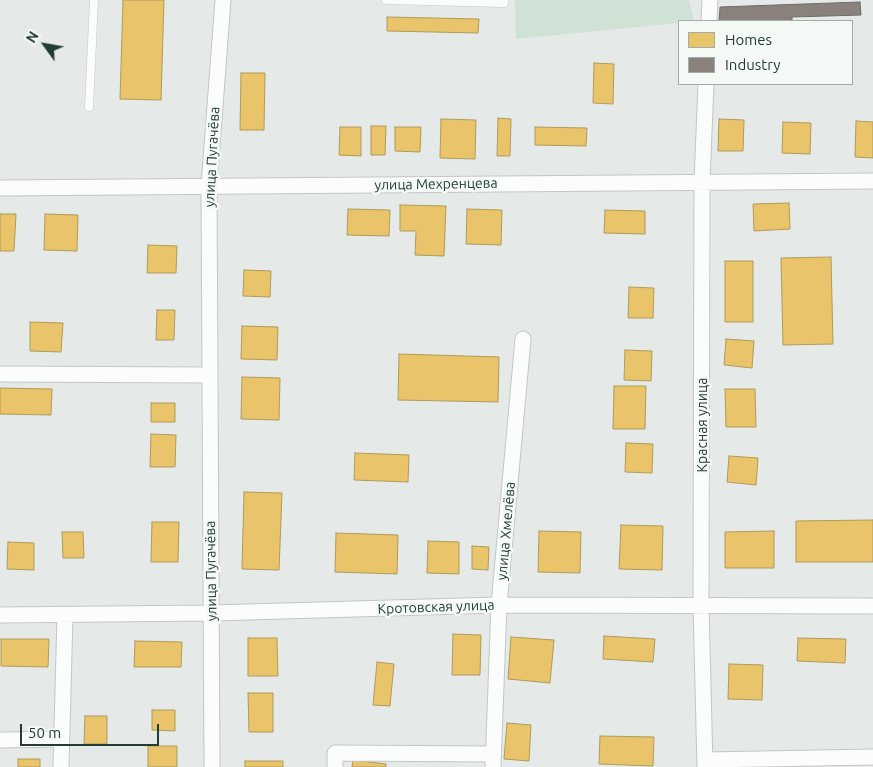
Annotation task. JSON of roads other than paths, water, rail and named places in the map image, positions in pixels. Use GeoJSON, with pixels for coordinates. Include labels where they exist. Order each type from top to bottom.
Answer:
{"type":"FeatureCollection","features":[{"type":"Feature","properties":{"kind":"street","name":"улица Пугачёва"},"geometry":{"type":"LineString","coordinates":[[212,767],[209,186],[223,0]]}},
{"type":"Feature","properties":{"kind":"street"},"geometry":{"type":"LineString","coordinates":[[709,20],[710,0]]}},
{"type":"Feature","properties":{"kind":"street","name":"Красная улица"},"geometry":{"type":"LineString","coordinates":[[705,764],[701,605],[702,181],[706,85]]}},
{"type":"Feature","properties":{"kind":"street","name":"улица Мехренцева"},"geometry":{"type":"LineString","coordinates":[[0,188],[873,181]]}},
{"type":"Feature","properties":{"kind":"street","name":"улица Хмелёва"},"geometry":{"type":"LineString","coordinates":[[335,767],[335,752],[493,760],[499,605],[523,339]]}},
{"type":"Feature","properties":{"kind":"street"},"geometry":{"type":"LineString","coordinates":[[0,374],[209,375]]}},
{"type":"Feature","properties":{"kind":"street","name":"Кротовская улица"},"geometry":{"type":"LineString","coordinates":[[0,615],[211,613],[499,605],[873,606]]}},
{"type":"Feature","properties":{"kind":"street"},"geometry":{"type":"LineString","coordinates":[[61,767],[64,615]]}},
{"type":"Feature","properties":{"kind":"street"},"geometry":{"type":"LineString","coordinates":[[0,740],[61,739]]}},
{"type":"Feature","properties":{"kind":"street"},"geometry":{"type":"LineString","coordinates":[[705,764],[873,757]]}},
{"type":"Feature","properties":{"kind":"lane"},"geometry":{"type":"LineString","coordinates":[[89,107],[94,0]]}},
{"type":"Feature","properties":{"kind":"lane"},"geometry":{"type":"LineString","coordinates":[[386,0],[504,4],[504,0]]}}]}
